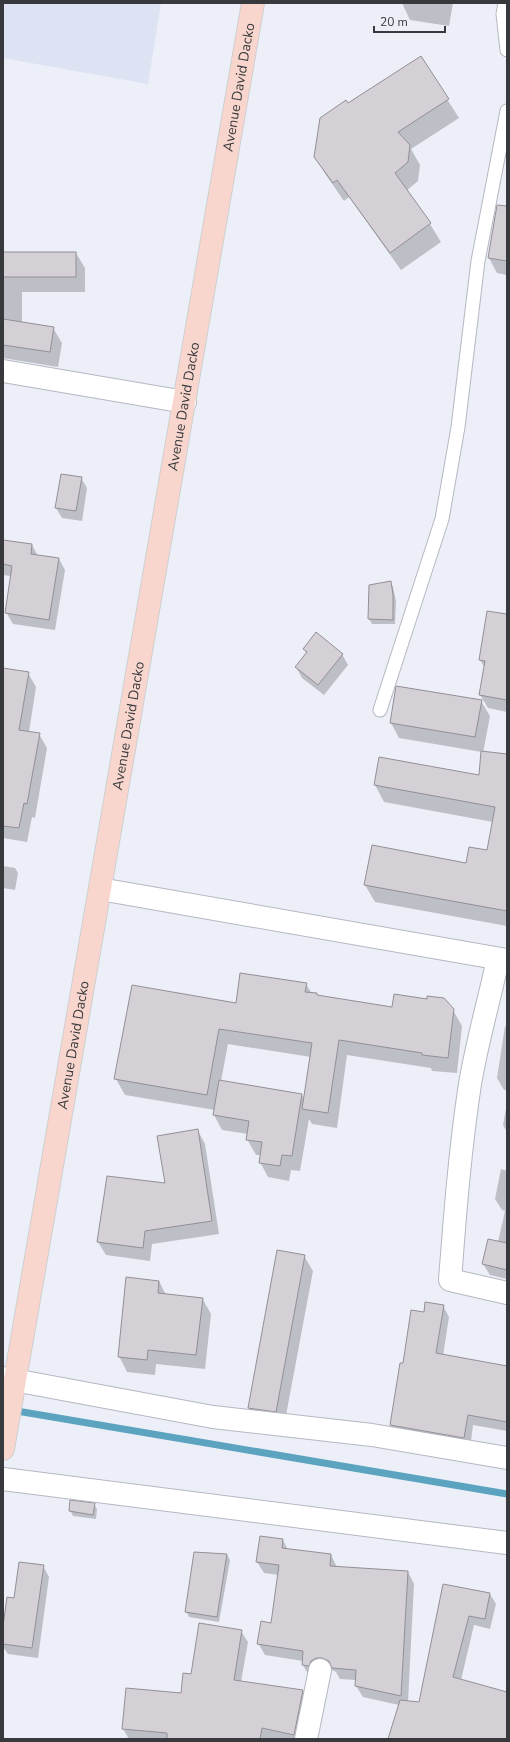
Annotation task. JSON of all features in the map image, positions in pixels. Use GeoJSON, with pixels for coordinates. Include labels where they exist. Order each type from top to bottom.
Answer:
{"type":"FeatureCollection","features":[{"type":"Feature","properties":{"kind":"main road","name":"Avenue David Dacko"},"geometry":{"type":"LineString","coordinates":[[3,1449],[10,1382],[100,889],[253,3]]}},
{"type":"Feature","properties":{"kind":"street"},"geometry":{"type":"LineString","coordinates":[[3,371],[185,402]]}},
{"type":"Feature","properties":{"kind":"street"},"geometry":{"type":"LineString","coordinates":[[100,889],[503,960],[483,1020],[470,1084],[455,1211],[450,1280],[507,1293]]}},
{"type":"Feature","properties":{"kind":"street"},"geometry":{"type":"LineString","coordinates":[[10,1382],[214,1417],[372,1435],[507,1458]]}},
{"type":"Feature","properties":{"kind":"street"},"geometry":{"type":"LineString","coordinates":[[3,1479],[507,1543]]}},
{"type":"Feature","properties":{"kind":"street"},"geometry":{"type":"LineString","coordinates":[[306,1739],[320,1670]]}},
{"type":"Feature","properties":{"kind":"lane"},"geometry":{"type":"LineString","coordinates":[[505,3],[503,14],[507,50]]}},
{"type":"Feature","properties":{"kind":"lane"},"geometry":{"type":"LineString","coordinates":[[380,710],[442,519],[458,427],[478,260],[507,111]]}},
{"type":"Feature","properties":{"kind":"shaded area"},"geometry":{"type":"Polygon","coordinates":[[[3,3],[161,3],[148,84],[3,58],[3,3]]]}},
{"type":"Feature","properties":{"kind":"building"},"geometry":{"type":"Polygon","coordinates":[[[421,56],[449,99],[398,132],[410,145],[408,162],[395,173],[431,223],[390,253],[337,180],[333,183],[314,157],[320,118],[346,100],[348,103],[421,56]]]}},
{"type":"Feature","properties":{"kind":"building"},"geometry":{"type":"Polygon","coordinates":[[[497,205],[507,206],[507,261],[488,258],[497,205]]]}},
{"type":"Feature","properties":{"kind":"building"},"geometry":{"type":"Polygon","coordinates":[[[3,252],[76,252],[76,277],[3,277],[3,252]]]}},
{"type":"Feature","properties":{"kind":"building"},"geometry":{"type":"Polygon","coordinates":[[[3,319],[54,327],[50,352],[3,345],[3,319]]]}},
{"type":"Feature","properties":{"kind":"building"},"geometry":{"type":"Polygon","coordinates":[[[61,474],[82,477],[76,511],[55,508],[61,474]]]}},
{"type":"Feature","properties":{"kind":"building"},"geometry":{"type":"Polygon","coordinates":[[[3,540],[32,544],[31,554],[59,558],[49,620],[5,613],[12,566],[3,564],[3,540]]]}},
{"type":"Feature","properties":{"kind":"building"},"geometry":{"type":"Polygon","coordinates":[[[391,581],[393,595],[393,620],[368,619],[369,585],[391,581]]]}},
{"type":"Feature","properties":{"kind":"building"},"geometry":{"type":"Polygon","coordinates":[[[487,611],[507,614],[507,700],[479,695],[485,661],[479,660],[487,611]]]}},
{"type":"Feature","properties":{"kind":"building"},"geometry":{"type":"Polygon","coordinates":[[[316,632],[343,654],[318,685],[295,667],[307,652],[303,649],[316,632]]]}},
{"type":"Feature","properties":{"kind":"building"},"geometry":{"type":"Polygon","coordinates":[[[3,668],[29,672],[19,730],[40,733],[27,804],[24,803],[19,828],[3,826],[3,668]]]}},
{"type":"Feature","properties":{"kind":"building"},"geometry":{"type":"Polygon","coordinates":[[[396,686],[482,700],[475,737],[390,723],[396,686]]]}},
{"type":"Feature","properties":{"kind":"building"},"geometry":{"type":"Polygon","coordinates":[[[481,751],[507,754],[507,911],[364,885],[372,845],[466,863],[469,847],[487,850],[495,807],[374,785],[379,757],[479,775],[481,751]]]}},
{"type":"Feature","properties":{"kind":"building"},"geometry":{"type":"Polygon","coordinates":[[[240,973],[307,983],[305,992],[392,1007],[394,994],[427,999],[427,996],[444,998],[454,1009],[448,1058],[422,1055],[422,1053],[339,1040],[328,1113],[302,1109],[312,1043],[219,1029],[207,1095],[114,1079],[132,985],[236,1003],[240,973]]]}},
{"type":"Feature","properties":{"kind":"building"},"geometry":{"type":"Polygon","coordinates":[[[219,1080],[302,1094],[292,1156],[282,1155],[280,1166],[259,1163],[262,1142],[246,1140],[249,1121],[213,1115],[219,1080]]]}},
{"type":"Feature","properties":{"kind":"building"},"geometry":{"type":"Polygon","coordinates":[[[198,1129],[212,1221],[145,1231],[143,1248],[97,1242],[107,1176],[165,1183],[157,1136],[198,1129]]]}},
{"type":"Feature","properties":{"kind":"building"},"geometry":{"type":"Polygon","coordinates":[[[488,1239],[507,1243],[507,1270],[482,1264],[488,1239]]]}},
{"type":"Feature","properties":{"kind":"building"},"geometry":{"type":"Polygon","coordinates":[[[277,1250],[305,1255],[276,1412],[248,1408],[277,1250]]]}},
{"type":"Feature","properties":{"kind":"building"},"geometry":{"type":"Polygon","coordinates":[[[126,1277],[159,1281],[158,1293],[203,1298],[196,1355],[148,1350],[147,1360],[118,1357],[126,1277]]]}},
{"type":"Feature","properties":{"kind":"building"},"geometry":{"type":"Polygon","coordinates":[[[425,1302],[444,1305],[436,1353],[507,1366],[507,1422],[468,1415],[464,1438],[390,1425],[400,1363],[403,1363],[411,1310],[424,1312],[425,1302]]]}},
{"type":"Feature","properties":{"kind":"building"},"geometry":{"type":"Polygon","coordinates":[[[70,1500],[95,1503],[93,1515],[69,1511],[70,1500]]]}},
{"type":"Feature","properties":{"kind":"building"},"geometry":{"type":"Polygon","coordinates":[[[260,1536],[283,1539],[282,1548],[331,1554],[330,1566],[408,1571],[401,1696],[355,1686],[356,1670],[332,1668],[329,1661],[322,1658],[316,1658],[311,1661],[309,1666],[302,1665],[303,1651],[257,1644],[261,1621],[271,1623],[279,1565],[256,1562],[260,1536]]]}},
{"type":"Feature","properties":{"kind":"building"},"geometry":{"type":"Polygon","coordinates":[[[194,1552],[227,1554],[217,1617],[185,1612],[194,1552]]]}},
{"type":"Feature","properties":{"kind":"building"},"geometry":{"type":"Polygon","coordinates":[[[19,1562],[44,1565],[32,1648],[3,1644],[3,1626],[7,1597],[14,1598],[19,1562]]]}},
{"type":"Feature","properties":{"kind":"building"},"geometry":{"type":"Polygon","coordinates":[[[443,1584],[490,1593],[485,1619],[469,1616],[453,1677],[507,1692],[507,1739],[388,1739],[400,1700],[419,1702],[443,1584]]]}},
{"type":"Feature","properties":{"kind":"building"},"geometry":{"type":"Polygon","coordinates":[[[199,1623],[242,1630],[234,1680],[303,1690],[294,1735],[262,1728],[260,1739],[167,1739],[167,1733],[122,1729],[126,1688],[181,1693],[183,1673],[191,1674],[199,1623]]]}},
{"type":"Feature","properties":{"kind":"waterway"},"geometry":{"type":"LineString","coordinates":[[11,1410],[507,1494]]}}]}
